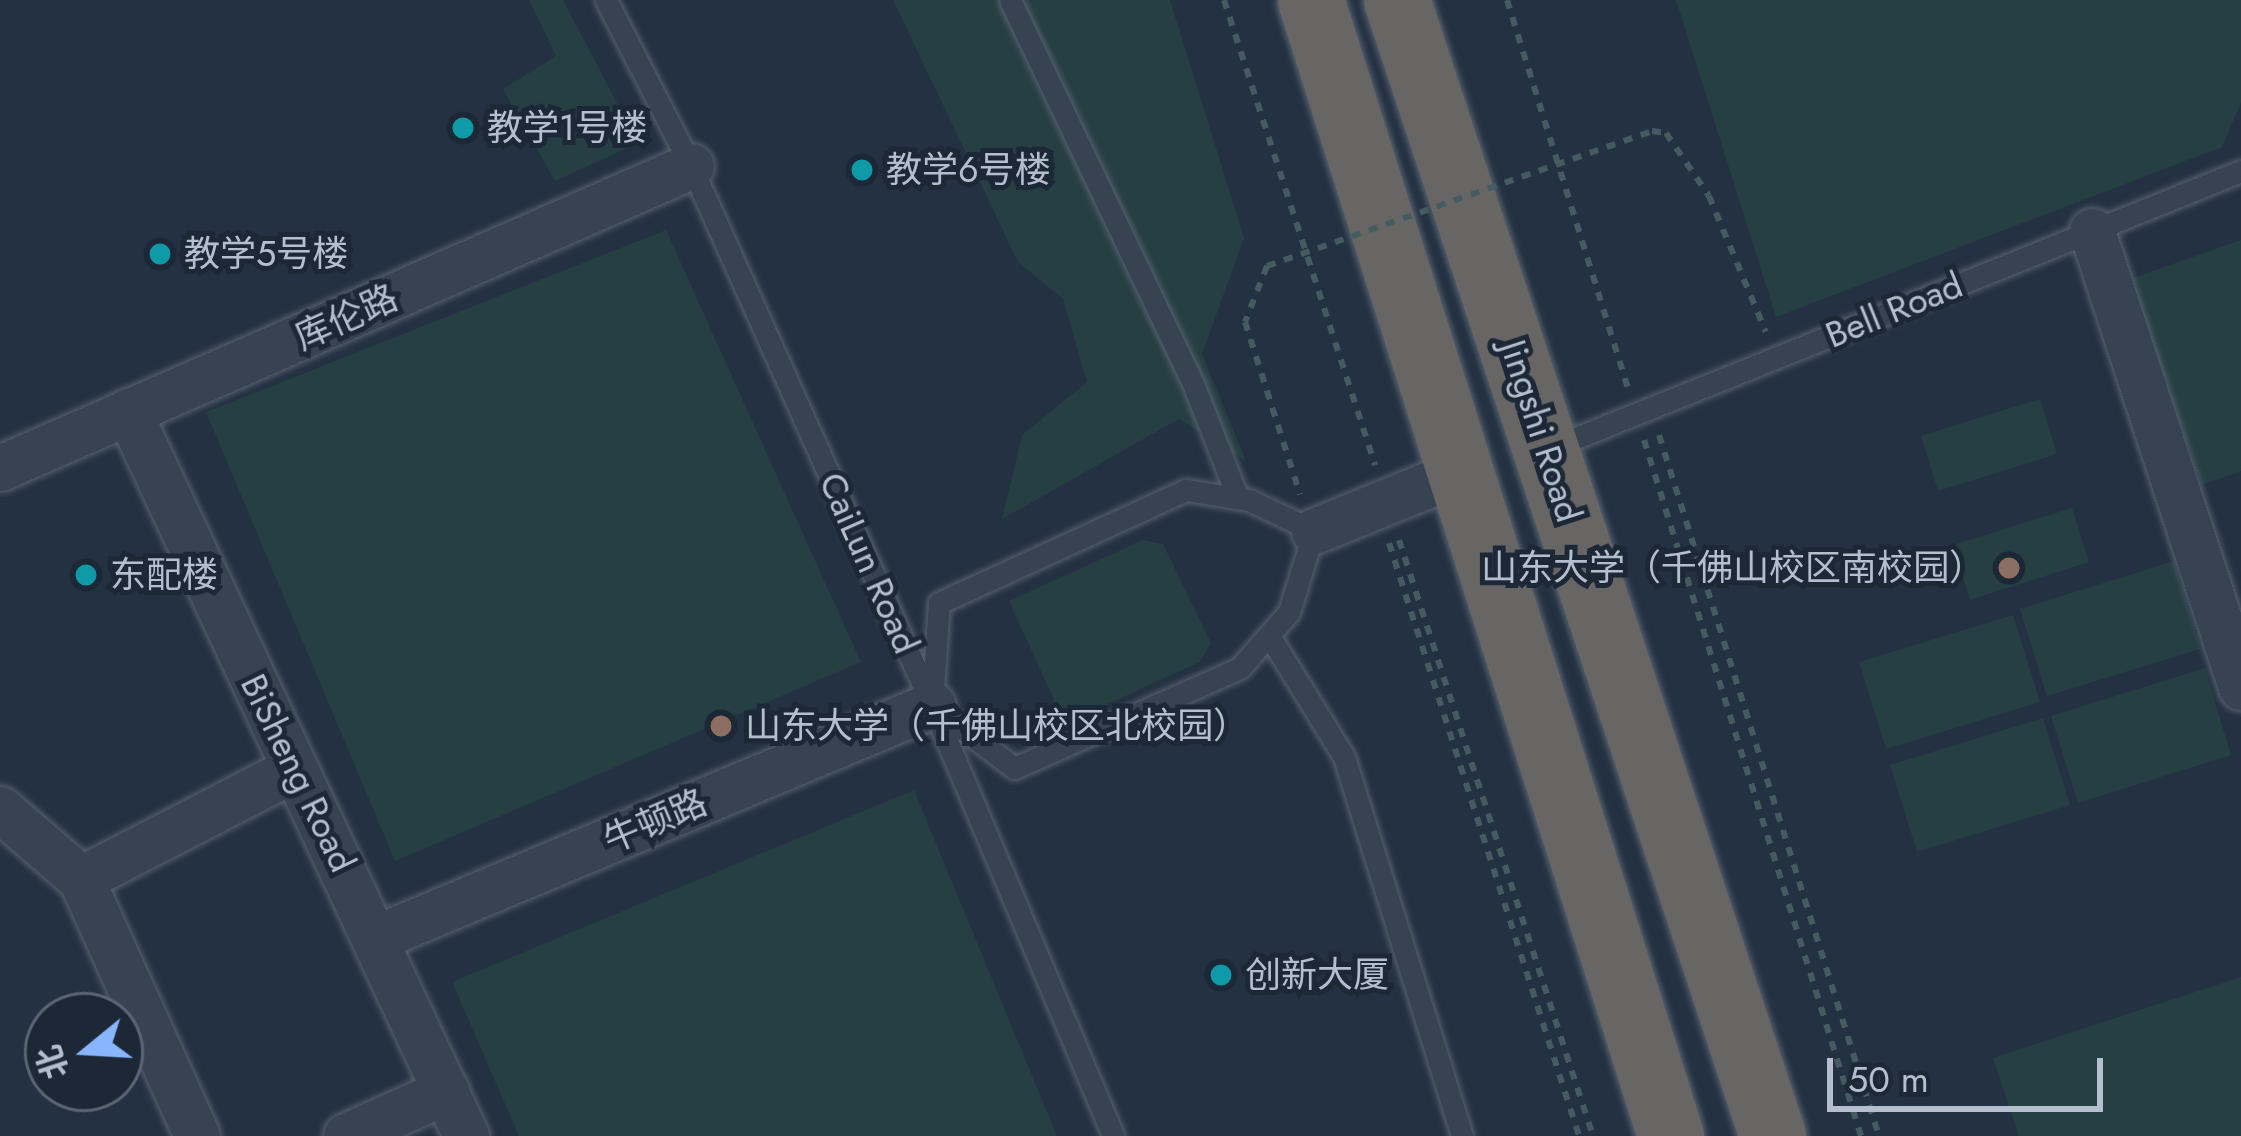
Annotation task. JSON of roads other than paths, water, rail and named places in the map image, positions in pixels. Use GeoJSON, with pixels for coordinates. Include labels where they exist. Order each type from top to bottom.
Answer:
{"type":"FeatureCollection","features":[{"type":"Feature","properties":{"kind":"highway"},"geometry":{"type":"LineString","coordinates":[[1311,0],[1671,1136]]}},
{"type":"Feature","properties":{"kind":"highway","name":"Jingshi Road"},"geometry":{"type":"LineString","coordinates":[[1397,0],[1773,1136]]}},
{"type":"Feature","properties":{"kind":"street","name":"库伦路"},"geometry":{"type":"LineString","coordinates":[[0,468],[692,166]]}},
{"type":"Feature","properties":{"kind":"street"},"geometry":{"type":"LineString","coordinates":[[2092,231],[2241,687]]}},
{"type":"Feature","properties":{"kind":"street","name":"BiSheng Road"},"geometry":{"type":"LineString","coordinates":[[128,412],[294,769],[378,937],[466,1136]]}},
{"type":"Feature","properties":{"kind":"street"},"geometry":{"type":"LineString","coordinates":[[1314,531],[1460,472]]}},
{"type":"Feature","properties":{"kind":"street","name":"牛顿路"},"geometry":{"type":"LineString","coordinates":[[378,937],[932,705]]}},
{"type":"Feature","properties":{"kind":"street"},"geometry":{"type":"LineString","coordinates":[[82,879],[294,769]]}},
{"type":"Feature","properties":{"kind":"street"},"geometry":{"type":"LineString","coordinates":[[0,809],[82,879],[197,1136]]}},
{"type":"Feature","properties":{"kind":"street"},"geometry":{"type":"LineString","coordinates":[[346,1136],[446,1091]]}},
{"type":"Feature","properties":{"kind":"lane","name":"CaiLun Road"},"geometry":{"type":"LineString","coordinates":[[606,0],[692,166],[932,705],[1113,1136]]}},
{"type":"Feature","properties":{"kind":"lane"},"geometry":{"type":"LineString","coordinates":[[1010,0],[1194,386],[1238,498]]}},
{"type":"Feature","properties":{"kind":"lane","name":"Bell Road"},"geometry":{"type":"LineString","coordinates":[[1547,449],[2241,171]]}},
{"type":"Feature","properties":{"kind":"lane"},"geometry":{"type":"LineString","coordinates":[[1186,490],[1238,498],[1314,531],[1289,612],[1240,668],[1014,768],[932,705],[939,603],[1186,490]]}},
{"type":"Feature","properties":{"kind":"lane"},"geometry":{"type":"LineString","coordinates":[[1270,637],[1344,757],[1462,1136]]}},
{"type":"Feature","properties":{"kind":"place","name":"教学1号楼"},"geometry":{"type":"Point","coordinates":[463,128]}},
{"type":"Feature","properties":{"kind":"place","name":"教学6号楼"},"geometry":{"type":"Point","coordinates":[862,170]}},
{"type":"Feature","properties":{"kind":"place","name":"教学5号楼"},"geometry":{"type":"Point","coordinates":[160,254]}},
{"type":"Feature","properties":{"kind":"place","name":"山东大学（千佛山校区南校园）"},"geometry":{"type":"Point","coordinates":[2009,568]}},
{"type":"Feature","properties":{"kind":"place","name":"东配楼"},"geometry":{"type":"Point","coordinates":[86,575]}},
{"type":"Feature","properties":{"kind":"place","name":"山东大学（千佛山校区北校园）"},"geometry":{"type":"Point","coordinates":[721,726]}},
{"type":"Feature","properties":{"kind":"place","name":"创新大厦"},"geometry":{"type":"Point","coordinates":[1221,975]}}]}
